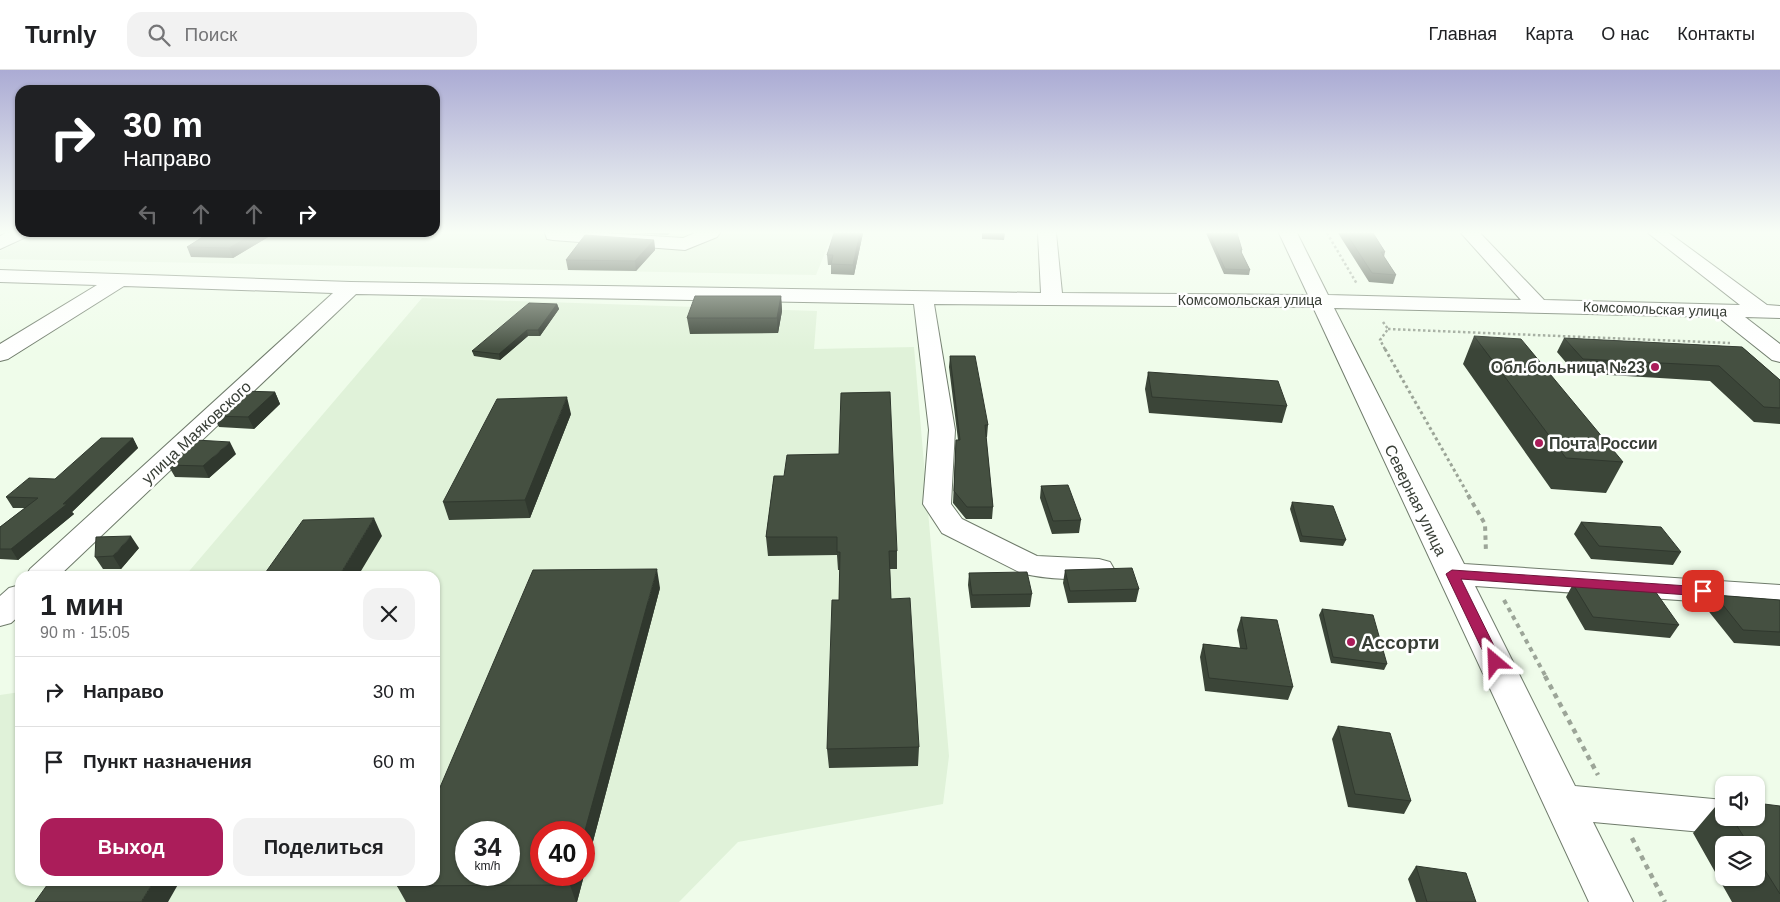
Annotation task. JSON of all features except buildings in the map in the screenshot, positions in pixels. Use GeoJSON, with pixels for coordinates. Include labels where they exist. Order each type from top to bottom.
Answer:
{"type":"FeatureCollection","features":[{"type":"Feature","properties":{"kind":"street"},"geometry":{"type":"LineString","coordinates":[[1050,272],[1052,299]]}},
{"type":"Feature","properties":{"kind":"street","name":"Северная улица"},"geometry":{"type":"LineString","coordinates":[[1306,272],[1611,902]]}},
{"type":"Feature","properties":{"kind":"street"},"geometry":{"type":"LineString","coordinates":[[1507,272],[1538,305]]}},
{"type":"Feature","properties":{"kind":"street"},"geometry":{"type":"LineString","coordinates":[[1713,272],[1771,312]]}},
{"type":"Feature","properties":{"kind":"street","name":"Комсомольская улица"},"geometry":{"type":"LineString","coordinates":[[0,276],[351,288],[923,298],[1319,301],[1771,312]]}},
{"type":"Feature","properties":{"kind":"street"},"geometry":{"type":"LineString","coordinates":[[0,354],[120,280]]}},
{"type":"Feature","properties":{"kind":"street","name":"улица Маяковского"},"geometry":{"type":"LineString","coordinates":[[46,571],[351,288]]}},
{"type":"Feature","properties":{"kind":"street"},"geometry":{"type":"LineString","coordinates":[[923,298],[942,430],[937,504],[952,526],[1032,566],[1098,569]]}},
{"type":"Feature","properties":{"kind":"street"},"geometry":{"type":"LineString","coordinates":[[1722,310],[1773,350]]}},
{"type":"Feature","properties":{"kind":"street"},"geometry":{"type":"LineString","coordinates":[[1452,574],[1780,596]]}},
{"type":"Feature","properties":{"kind":"street"},"geometry":{"type":"LineString","coordinates":[[0,615],[15,601]]}},
{"type":"Feature","properties":{"kind":"street"},"geometry":{"type":"LineString","coordinates":[[1563,802],[1715,815]]}},
{"type":"Feature","properties":{"kind":"path"},"geometry":{"type":"LineString","coordinates":[[1388,329],[1773,350]]}},
{"type":"Feature","properties":{"kind":"shaded area"},"geometry":{"type":"Polygon","coordinates":[[[654,272],[817,272],[816,275],[654,272]]]}},
{"type":"Feature","properties":{"kind":"shaded area"},"geometry":{"type":"Polygon","coordinates":[[[422,298],[817,311],[814,349],[914,347],[949,756],[943,804],[738,842],[679,902],[0,902],[0,695],[15,693],[15,886],[440,886],[440,571],[189,571],[422,298]]]}},
{"type":"Feature","properties":{"kind":"place","name":"Обл.больница №23"},"geometry":{"type":"Point","coordinates":[1655,367]}},
{"type":"Feature","properties":{"kind":"place","name":"Почта России"},"geometry":{"type":"Point","coordinates":[1539,443]}},
{"type":"Feature","properties":{"kind":"place","name":"Ассорти"},"geometry":{"type":"Point","coordinates":[1351,642]}},
{"type":"Feature","properties":{"kind":"route"},"geometry":{"type":"LineString","coordinates":[[1495,662],[1452,574],[1703,591]]}}]}
